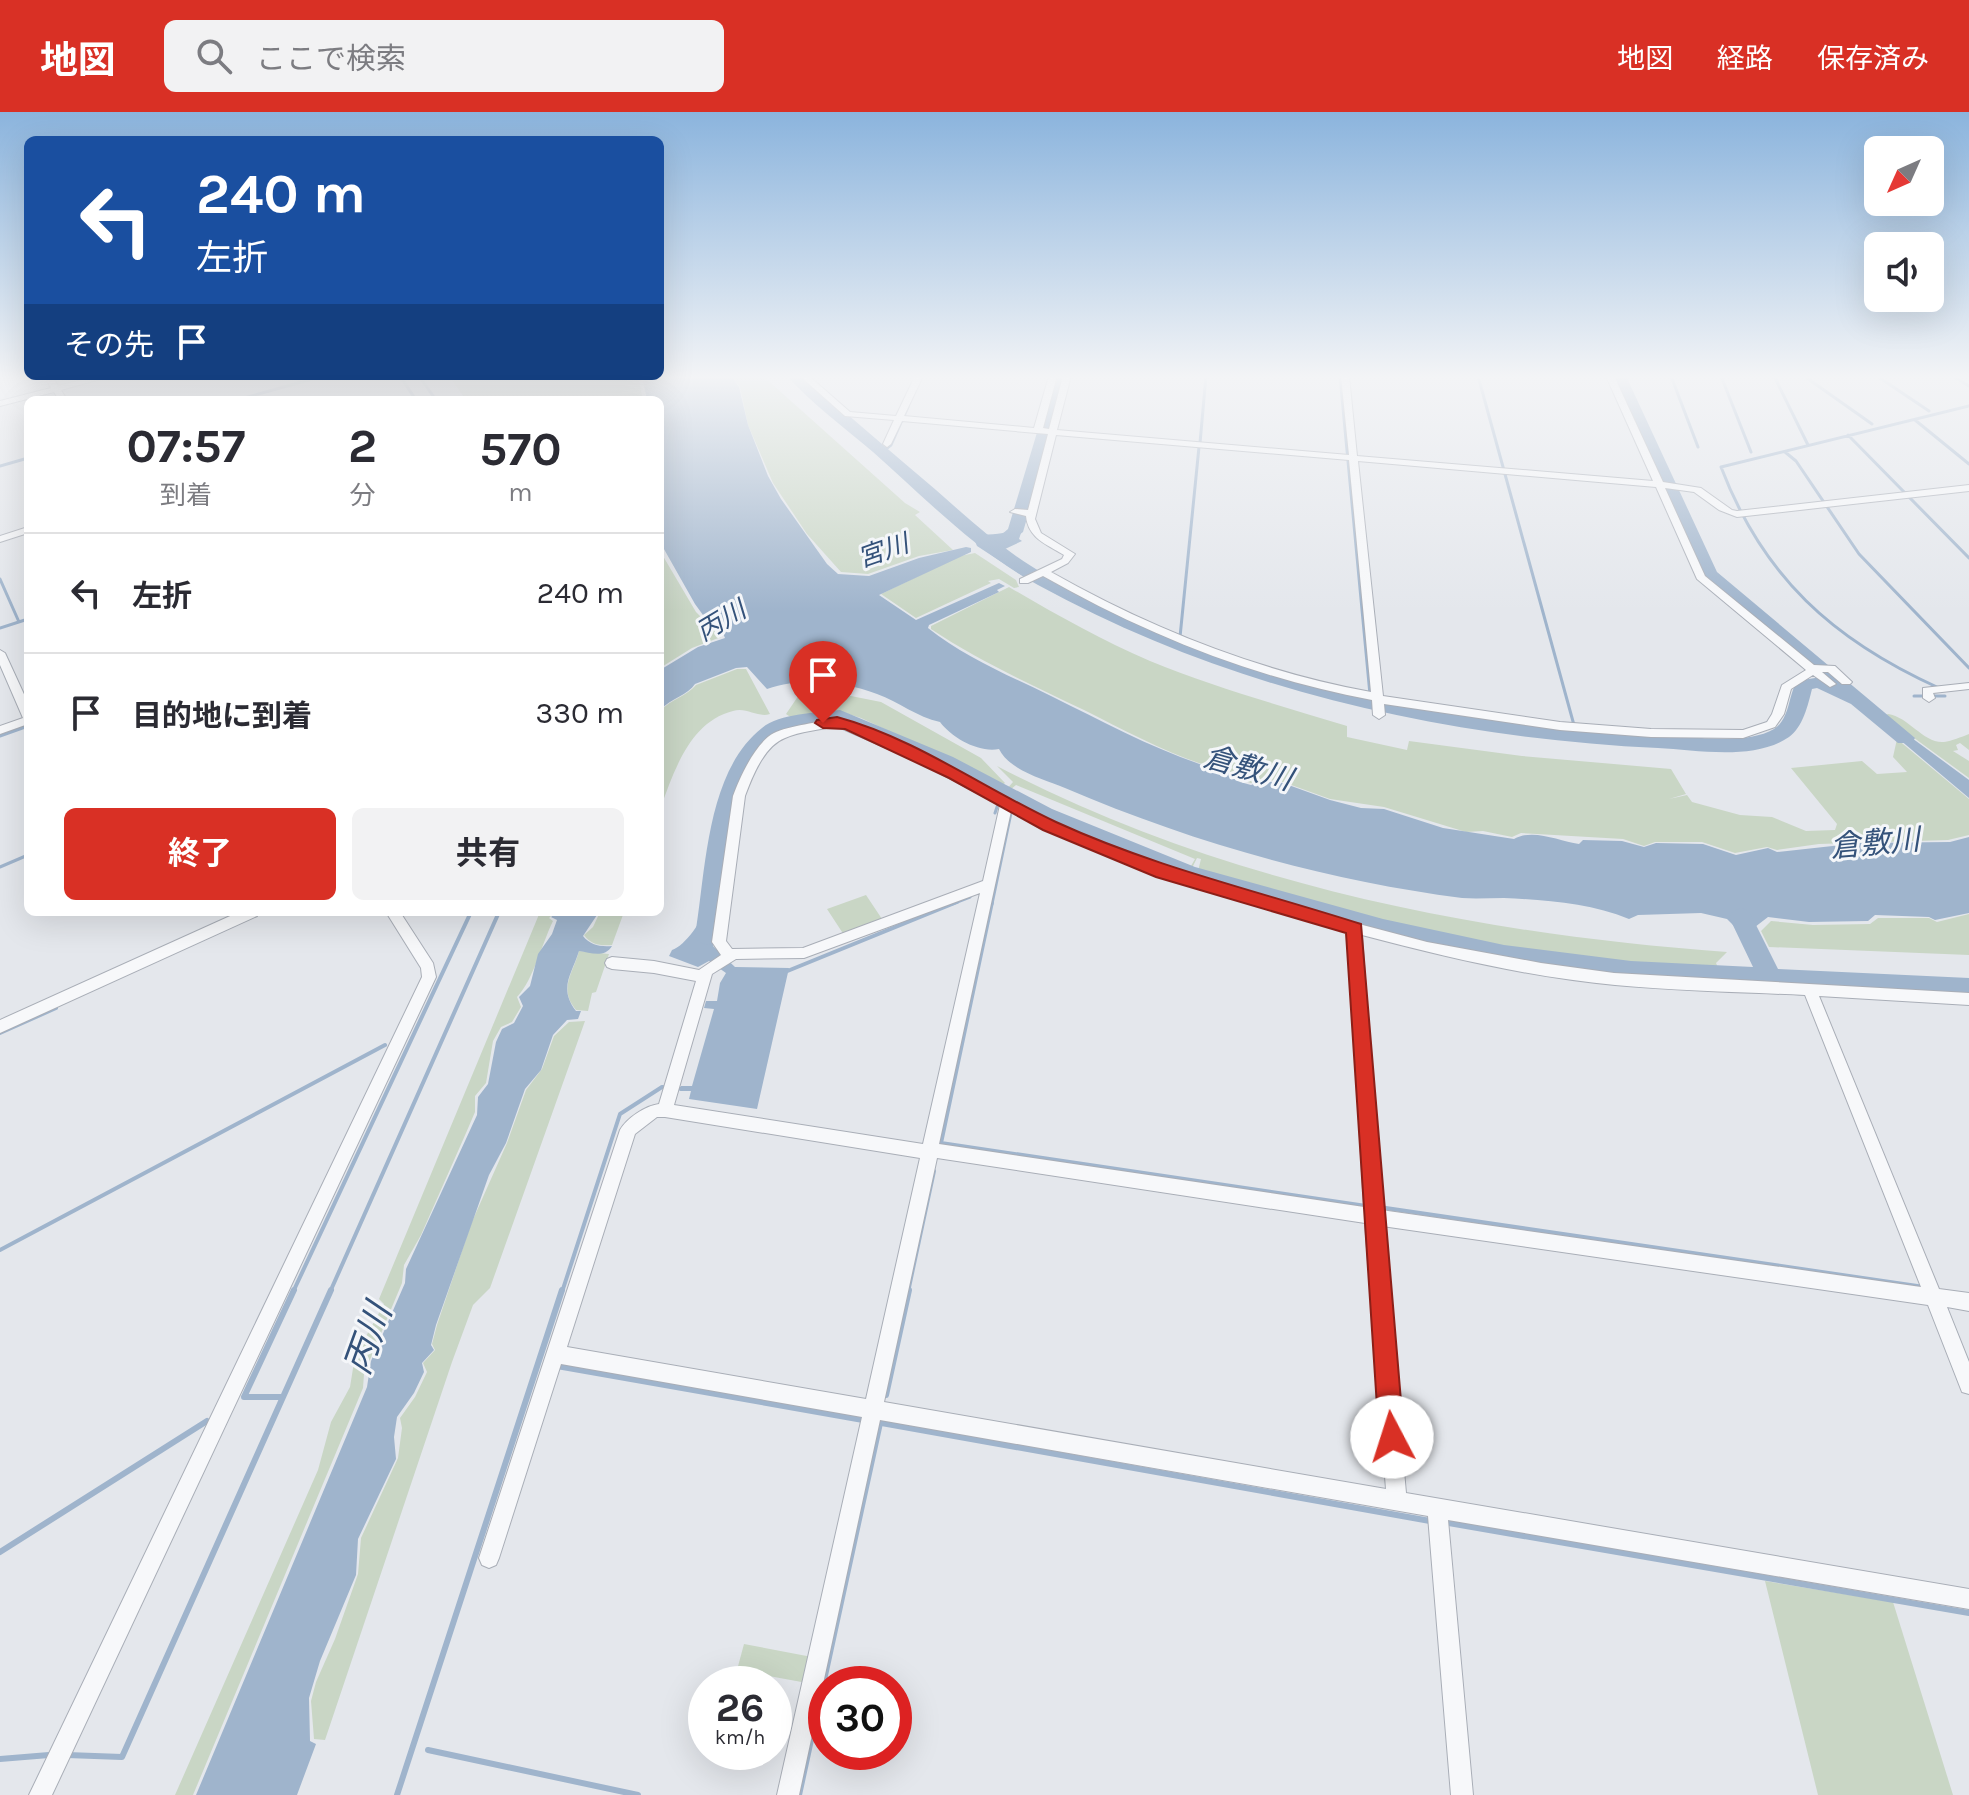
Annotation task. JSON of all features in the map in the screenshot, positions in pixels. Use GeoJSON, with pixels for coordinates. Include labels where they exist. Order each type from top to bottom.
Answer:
{"type":"FeatureCollection","features":[{"type":"Feature","properties":{"kind":"street"},"geometry":{"type":"LineString","coordinates":[[1026,580],[1065,561],[1070,554],[1034,532],[1030,523],[1041,455]]}},
{"type":"Feature","properties":{"kind":"street"},"geometry":{"type":"LineString","coordinates":[[1320,455],[1665,485],[1702,485],[1717,508],[1739,514],[1969,488]]}},
{"type":"Feature","properties":{"kind":"street"},"geometry":{"type":"LineString","coordinates":[[1650,455],[1701,577],[1817,669],[1830,684]]}},
{"type":"Feature","properties":{"kind":"street"},"geometry":{"type":"LineString","coordinates":[[1349,457],[1376,703]]}},
{"type":"Feature","properties":{"kind":"street"},"geometry":{"type":"LineString","coordinates":[[1016,512],[1030,513]]}},
{"type":"Feature","properties":{"kind":"street"},"geometry":{"type":"LineString","coordinates":[[0,539],[24,531]]}},
{"type":"Feature","properties":{"kind":"street"},"geometry":{"type":"LineString","coordinates":[[1042,573],[1085,597],[1181,640],[1258,668],[1376,703],[1575,728],[1676,735],[1743,734],[1760,731],[1780,716],[1786,687],[1817,669],[1831,668],[1846,682]]}},
{"type":"Feature","properties":{"kind":"street"},"geometry":{"type":"LineString","coordinates":[[0,653],[24,709]]}},
{"type":"Feature","properties":{"kind":"street"},"geometry":{"type":"LineString","coordinates":[[1932,692],[1969,686]]}},
{"type":"Feature","properties":{"kind":"street"},"geometry":{"type":"LineString","coordinates":[[0,730],[24,720]]}},
{"type":"Feature","properties":{"kind":"street"},"geometry":{"type":"LineString","coordinates":[[665,1110],[718,964],[739,796],[747,775],[768,744],[779,735],[823,723],[837,722],[851,726],[954,774],[1006,805],[1162,872],[1355,929],[1469,956],[1614,979],[1969,999]]}},
{"type":"Feature","properties":{"kind":"street"},"geometry":{"type":"LineString","coordinates":[[788,1795],[1006,805]]}},
{"type":"Feature","properties":{"kind":"street"},"geometry":{"type":"LineString","coordinates":[[612,963],[654,967],[718,964],[804,953],[987,885]]}},
{"type":"Feature","properties":{"kind":"street"},"geometry":{"type":"LineString","coordinates":[[0,1027],[243,916]]}},
{"type":"Feature","properties":{"kind":"street"},"geometry":{"type":"LineString","coordinates":[[40,1795],[429,977],[428,967],[396,916]]}},
{"type":"Feature","properties":{"kind":"street"},"geometry":{"type":"LineString","coordinates":[[1355,929],[1373,1209],[1397,1501]]}},
{"type":"Feature","properties":{"kind":"street"},"geometry":{"type":"LineString","coordinates":[[1810,991],[1969,1385]]}},
{"type":"Feature","properties":{"kind":"street"},"geometry":{"type":"LineString","coordinates":[[489,1558],[628,1130],[654,1111],[665,1110],[929,1151],[1373,1209],[1551,1243],[1931,1291],[1969,1302]]}},
{"type":"Feature","properties":{"kind":"street"},"geometry":{"type":"LineString","coordinates":[[553,1361],[871,1417],[1397,1501],[1438,1517],[1969,1599]]}},
{"type":"Feature","properties":{"kind":"street"},"geometry":{"type":"LineString","coordinates":[[1438,1517],[1462,1795]]}},
{"type":"Feature","properties":{"kind":"green space"},"geometry":{"type":"Polygon","coordinates":[[[761,455],[851,455],[905,503],[920,512],[915,515],[953,550],[919,556],[868,574],[841,572],[807,534],[773,483],[761,455]]]}},
{"type":"Feature","properties":{"kind":"green space"},"geometry":{"type":"Polygon","coordinates":[[[975,553],[1016,580],[1019,587],[1014,588],[999,579],[988,581],[991,583],[916,618],[881,594],[960,556],[975,553]]]}},
{"type":"Feature","properties":{"kind":"green space"},"geometry":{"type":"Polygon","coordinates":[[[664,558],[696,612],[721,637],[692,648],[664,666],[664,558]]]}},
{"type":"Feature","properties":{"kind":"green space"},"geometry":{"type":"Polygon","coordinates":[[[1009,587],[1078,626],[1150,661],[1223,688],[1347,726],[1347,737],[1407,750],[1409,741],[1522,756],[1671,769],[1686,794],[1669,799],[1687,795],[1692,802],[1740,815],[1772,817],[1806,831],[1835,830],[1837,824],[1791,768],[1862,761],[1877,774],[1907,772],[1893,757],[1897,739],[1969,799],[1969,835],[1948,840],[1819,844],[1777,850],[1767,847],[1735,853],[1702,842],[1655,842],[1644,846],[1623,839],[1521,833],[1512,837],[1483,831],[1466,832],[1384,807],[1330,799],[1283,782],[1263,779],[1251,783],[1241,780],[1238,774],[1198,763],[1140,738],[987,662],[931,629],[931,626],[1009,587]]]}},
{"type":"Feature","properties":{"kind":"green space"},"geometry":{"type":"Polygon","coordinates":[[[737,669],[746,669],[770,714],[733,711],[705,726],[685,750],[664,798],[664,707],[696,685],[737,669]]]}},
{"type":"Feature","properties":{"kind":"green space"},"geometry":{"type":"Polygon","coordinates":[[[826,685],[847,689],[836,693],[881,702],[981,758],[1005,783],[1000,787],[960,764],[861,718],[845,713],[817,715],[815,709],[821,698],[817,694],[819,698],[813,709],[816,715],[792,718],[786,714],[801,692],[826,685]]]}},
{"type":"Feature","properties":{"kind":"green space"},"geometry":{"type":"Polygon","coordinates":[[[1888,714],[1937,741],[1969,734],[1969,750],[1960,743],[1956,745],[1958,750],[1953,751],[1969,761],[1969,778],[1884,716],[1888,714]]]}},
{"type":"Feature","properties":{"kind":"green space"},"geometry":{"type":"Polygon","coordinates":[[[997,766],[1083,807],[1171,842],[1261,872],[1352,896],[1539,932],[1727,952],[1716,963],[1719,970],[1652,965],[1520,949],[1391,924],[1198,871],[1201,859],[1197,858],[1192,868],[1093,831],[1006,790],[1013,782],[997,766]],[[1016,785],[1010,790],[1094,829],[1191,866],[1195,859],[1016,785]]]}},
{"type":"Feature","properties":{"kind":"green space"},"geometry":{"type":"Polygon","coordinates":[[[866,895],[884,922],[844,935],[827,909],[866,895]]]}},
{"type":"Feature","properties":{"kind":"green space"},"geometry":{"type":"Polygon","coordinates":[[[1969,914],[1969,955],[1769,947],[1761,931],[1771,921],[1813,925],[1870,924],[1878,918],[1929,918],[1937,922],[1969,914]]]}},
{"type":"Feature","properties":{"kind":"green space"},"geometry":{"type":"Polygon","coordinates":[[[538,916],[551,916],[549,918],[553,921],[533,971],[517,997],[521,1007],[512,1022],[501,1027],[493,1041],[486,1083],[475,1096],[475,1112],[421,1235],[404,1265],[402,1283],[364,1374],[363,1388],[193,1795],[175,1795],[318,1470],[331,1422],[350,1387],[355,1356],[384,1304],[379,1299],[538,916]]]}},
{"type":"Feature","properties":{"kind":"green space"},"geometry":{"type":"Polygon","coordinates":[[[598,916],[623,916],[612,945],[590,941],[584,935],[593,927],[598,916]]]}},
{"type":"Feature","properties":{"kind":"green space"},"geometry":{"type":"Polygon","coordinates":[[[579,951],[609,954],[596,992],[592,993],[588,1011],[576,1010],[568,995],[568,981],[579,951]]]}},
{"type":"Feature","properties":{"kind":"green space"},"geometry":{"type":"Polygon","coordinates":[[[585,1021],[490,1288],[473,1305],[452,1362],[325,1740],[314,1739],[311,1701],[316,1682],[358,1574],[361,1538],[398,1458],[402,1428],[400,1418],[427,1372],[423,1363],[435,1350],[432,1344],[437,1325],[471,1224],[507,1143],[526,1090],[542,1069],[554,1036],[569,1022],[585,1021]]]}},
{"type":"Feature","properties":{"kind":"green space"},"geometry":{"type":"Polygon","coordinates":[[[1765,1581],[1893,1602],[1953,1795],[1818,1795],[1765,1581]]]}},
{"type":"Feature","properties":{"kind":"green space"},"geometry":{"type":"Polygon","coordinates":[[[744,1644],[812,1657],[807,1683],[792,1680],[792,1666],[738,1666],[744,1644]]]}},
{"type":"Feature","properties":{"kind":"water"},"geometry":{"type":"Polygon","coordinates":[[[664,455],[760,455],[781,499],[827,564],[838,574],[869,576],[919,558],[971,548],[971,552],[879,595],[916,620],[999,583],[1005,586],[928,628],[972,657],[1119,730],[1165,751],[1237,775],[1240,782],[1251,785],[1263,781],[1283,783],[1330,800],[1361,808],[1384,809],[1443,828],[1514,839],[1538,835],[1579,844],[1583,840],[1622,841],[1644,847],[1656,843],[1703,844],[1736,855],[1768,848],[1777,852],[1860,843],[1950,842],[1969,837],[1969,913],[1935,920],[1929,917],[1875,915],[1868,921],[1809,922],[1768,917],[1755,927],[1760,942],[1753,945],[1727,919],[1701,913],[1638,915],[1629,919],[1568,903],[1462,898],[1309,870],[1210,842],[1038,778],[1019,769],[999,749],[983,749],[966,743],[951,734],[940,722],[877,694],[850,686],[808,682],[767,689],[747,667],[736,668],[695,684],[664,706],[664,668],[698,647],[725,638],[720,626],[703,615],[664,549],[664,455]]]}},
{"type":"Feature","properties":{"kind":"water"},"geometry":{"type":"Polygon","coordinates":[[[1016,514],[1027,515],[1019,539],[1022,541],[1005,549],[1037,573],[1026,578],[977,546],[973,537],[1013,529],[1016,514]]]}},
{"type":"Feature","properties":{"kind":"water"},"geometry":{"type":"Polygon","coordinates":[[[1882,716],[1969,780],[1969,798],[1874,718],[1882,716]]]}},
{"type":"Feature","properties":{"kind":"water"},"geometry":{"type":"Polygon","coordinates":[[[707,905],[719,905],[713,946],[735,967],[789,968],[757,1109],[689,1099],[691,1091],[680,1091],[681,1086],[692,1086],[714,1009],[704,1008],[706,1001],[717,1001],[720,983],[726,973],[709,961],[698,967],[669,956],[693,932],[707,905]]]}},
{"type":"Feature","properties":{"kind":"water"},"geometry":{"type":"Polygon","coordinates":[[[596,916],[583,936],[596,945],[612,946],[602,953],[579,951],[567,988],[571,1003],[576,1011],[581,1011],[578,1019],[567,1020],[553,1035],[541,1070],[525,1089],[506,1143],[489,1175],[436,1325],[431,1345],[434,1350],[422,1363],[424,1372],[397,1417],[394,1437],[396,1459],[358,1539],[356,1575],[320,1661],[309,1698],[310,1741],[316,1744],[297,1795],[196,1795],[367,1387],[371,1361],[405,1283],[406,1269],[477,1115],[478,1097],[488,1084],[496,1042],[502,1029],[514,1023],[523,1006],[519,997],[530,986],[538,954],[552,934],[557,920],[551,917],[596,916]]]}},
{"type":"Feature","properties":{"kind":"waterway"},"geometry":{"type":"LineString","coordinates":[[885,455],[974,532],[1041,580],[1113,618],[1188,650],[1347,700],[1511,730],[1592,738],[1743,743],[1770,738],[1786,729],[1804,685],[1817,683],[1844,691],[1905,738]]}},
{"type":"Feature","properties":{"kind":"waterway"},"geometry":{"type":"LineString","coordinates":[[1009,535],[1015,532],[1038,455]]}},
{"type":"Feature","properties":{"kind":"waterway"},"geometry":{"type":"LineString","coordinates":[[1179,647],[1198,455]]}},
{"type":"Feature","properties":{"kind":"waterway"},"geometry":{"type":"LineString","coordinates":[[1347,455],[1371,705]]}},
{"type":"Feature","properties":{"kind":"waterway"},"geometry":{"type":"LineString","coordinates":[[1500,455],[1577,736]]}},
{"type":"Feature","properties":{"kind":"waterway"},"geometry":{"type":"LineString","coordinates":[[1655,455],[1710,575],[1843,686]]}},
{"type":"Feature","properties":{"kind":"waterway"},"geometry":{"type":"LineString","coordinates":[[1772,455],[1721,467],[1738,506],[1780,573],[1806,601],[1866,649],[1939,688]]}},
{"type":"Feature","properties":{"kind":"waterway"},"geometry":{"type":"LineString","coordinates":[[1788,455],[1796,461],[1859,554],[1969,668]]}},
{"type":"Feature","properties":{"kind":"waterway"},"geometry":{"type":"LineString","coordinates":[[1867,455],[1969,558]]}},
{"type":"Feature","properties":{"kind":"waterway"},"geometry":{"type":"LineString","coordinates":[[1957,455],[1969,464]]}},
{"type":"Feature","properties":{"kind":"waterway"},"geometry":{"type":"LineString","coordinates":[[0,466],[24,459]]}},
{"type":"Feature","properties":{"kind":"waterway"},"geometry":{"type":"LineString","coordinates":[[0,579],[19,622]]}},
{"type":"Feature","properties":{"kind":"waterway"},"geometry":{"type":"LineString","coordinates":[[19,622],[24,620]]}},
{"type":"Feature","properties":{"kind":"waterway"},"geometry":{"type":"LineString","coordinates":[[0,628],[19,622]]}},
{"type":"Feature","properties":{"kind":"waterway"},"geometry":{"type":"LineString","coordinates":[[1914,696],[1945,696]]}},
{"type":"Feature","properties":{"kind":"waterway"},"geometry":{"type":"LineString","coordinates":[[707,936],[729,792],[743,764],[769,732],[781,726],[840,716],[946,762],[1044,814],[1189,873],[1383,928],[1504,954],[1631,971],[1771,978]]}},
{"type":"Feature","properties":{"kind":"waterway"},"geometry":{"type":"LineString","coordinates":[[0,736],[24,727]]}},
{"type":"Feature","properties":{"kind":"waterway"},"geometry":{"type":"LineString","coordinates":[[995,813],[998,804]]}},
{"type":"Feature","properties":{"kind":"waterway"},"geometry":{"type":"LineString","coordinates":[[992,904],[1011,813]]}},
{"type":"Feature","properties":{"kind":"waterway"},"geometry":{"type":"LineString","coordinates":[[0,867],[24,857]]}},
{"type":"Feature","properties":{"kind":"waterway"},"geometry":{"type":"LineString","coordinates":[[954,903],[970,897]]}},
{"type":"Feature","properties":{"kind":"waterway"},"geometry":{"type":"LineString","coordinates":[[992,902],[941,1143],[1366,1206]]}},
{"type":"Feature","properties":{"kind":"waterway"},"geometry":{"type":"LineString","coordinates":[[785,972],[954,903]]}},
{"type":"Feature","properties":{"kind":"waterway"},"geometry":{"type":"LineString","coordinates":[[293,1292],[469,916]]}},
{"type":"Feature","properties":{"kind":"waterway"},"geometry":{"type":"LineString","coordinates":[[330,1292],[497,916]]}},
{"type":"Feature","properties":{"kind":"waterway"},"geometry":{"type":"LineString","coordinates":[[1741,917],[1771,978]]}},
{"type":"Feature","properties":{"kind":"waterway"},"geometry":{"type":"LineString","coordinates":[[1771,978],[1969,988]]}},
{"type":"Feature","properties":{"kind":"waterway"},"geometry":{"type":"LineString","coordinates":[[0,1033],[56,1008]]}},
{"type":"Feature","properties":{"kind":"waterway"},"geometry":{"type":"LineString","coordinates":[[0,1250],[385,1045]]}},
{"type":"Feature","properties":{"kind":"waterway"},"geometry":{"type":"LineString","coordinates":[[562,1292],[620,1114],[662,1087],[685,1089]]}},
{"type":"Feature","properties":{"kind":"waterway"},"geometry":{"type":"LineString","coordinates":[[908,1292],[934,1171]]}},
{"type":"Feature","properties":{"kind":"waterway"},"geometry":{"type":"LineString","coordinates":[[1379,1207],[1924,1287]]}},
{"type":"Feature","properties":{"kind":"waterway"},"geometry":{"type":"LineString","coordinates":[[283,1397],[244,1397],[294,1290]]}},
{"type":"Feature","properties":{"kind":"waterway"},"geometry":{"type":"LineString","coordinates":[[283,1397],[331,1290]]}},
{"type":"Feature","properties":{"kind":"waterway"},"geometry":{"type":"LineString","coordinates":[[397,1795],[562,1290]]}},
{"type":"Feature","properties":{"kind":"waterway"},"geometry":{"type":"LineString","coordinates":[[886,1395],[909,1290]]}},
{"type":"Feature","properties":{"kind":"waterway"},"geometry":{"type":"LineString","coordinates":[[557,1366],[863,1420]]}},
{"type":"Feature","properties":{"kind":"waterway"},"geometry":{"type":"LineString","coordinates":[[67,1755],[122,1757],[283,1397]]}},
{"type":"Feature","properties":{"kind":"waterway"},"geometry":{"type":"LineString","coordinates":[[0,1552],[207,1421]]}},
{"type":"Feature","properties":{"kind":"waterway"},"geometry":{"type":"LineString","coordinates":[[876,1422],[1430,1521]]}},
{"type":"Feature","properties":{"kind":"waterway"},"geometry":{"type":"LineString","coordinates":[[799,1795],[880,1423]]}},
{"type":"Feature","properties":{"kind":"waterway"},"geometry":{"type":"LineString","coordinates":[[1443,1522],[1969,1613]]}},
{"type":"Feature","properties":{"kind":"waterway"},"geometry":{"type":"LineString","coordinates":[[428,1750],[638,1795]]}},
{"type":"Feature","properties":{"kind":"waterway"},"geometry":{"type":"LineString","coordinates":[[0,1759],[49,1755]]}},
{"type":"Feature","properties":{"kind":"route"},"geometry":{"type":"LineString","coordinates":[[823,723],[837,722],[851,726],[954,774],[1049,826],[1162,872],[1224,893],[1355,929],[1392,1437]]}},
{"type":"Feature","properties":{"kind":"water label","name":"宮川"},"geometry":{"type":"Point","coordinates":[883,551]}},
{"type":"Feature","properties":{"kind":"water label","name":"丙川"},"geometry":{"type":"Point","coordinates":[721,621]}},
{"type":"Feature","properties":{"kind":"water label","name":"倉敷川"},"geometry":{"type":"Point","coordinates":[1248,768]}},
{"type":"Feature","properties":{"kind":"water label","name":"倉敷川"},"geometry":{"type":"Point","coordinates":[1875,843]}},
{"type":"Feature","properties":{"kind":"water label","name":"丙川"},"geometry":{"type":"Point","coordinates":[368,1339]}}]}
